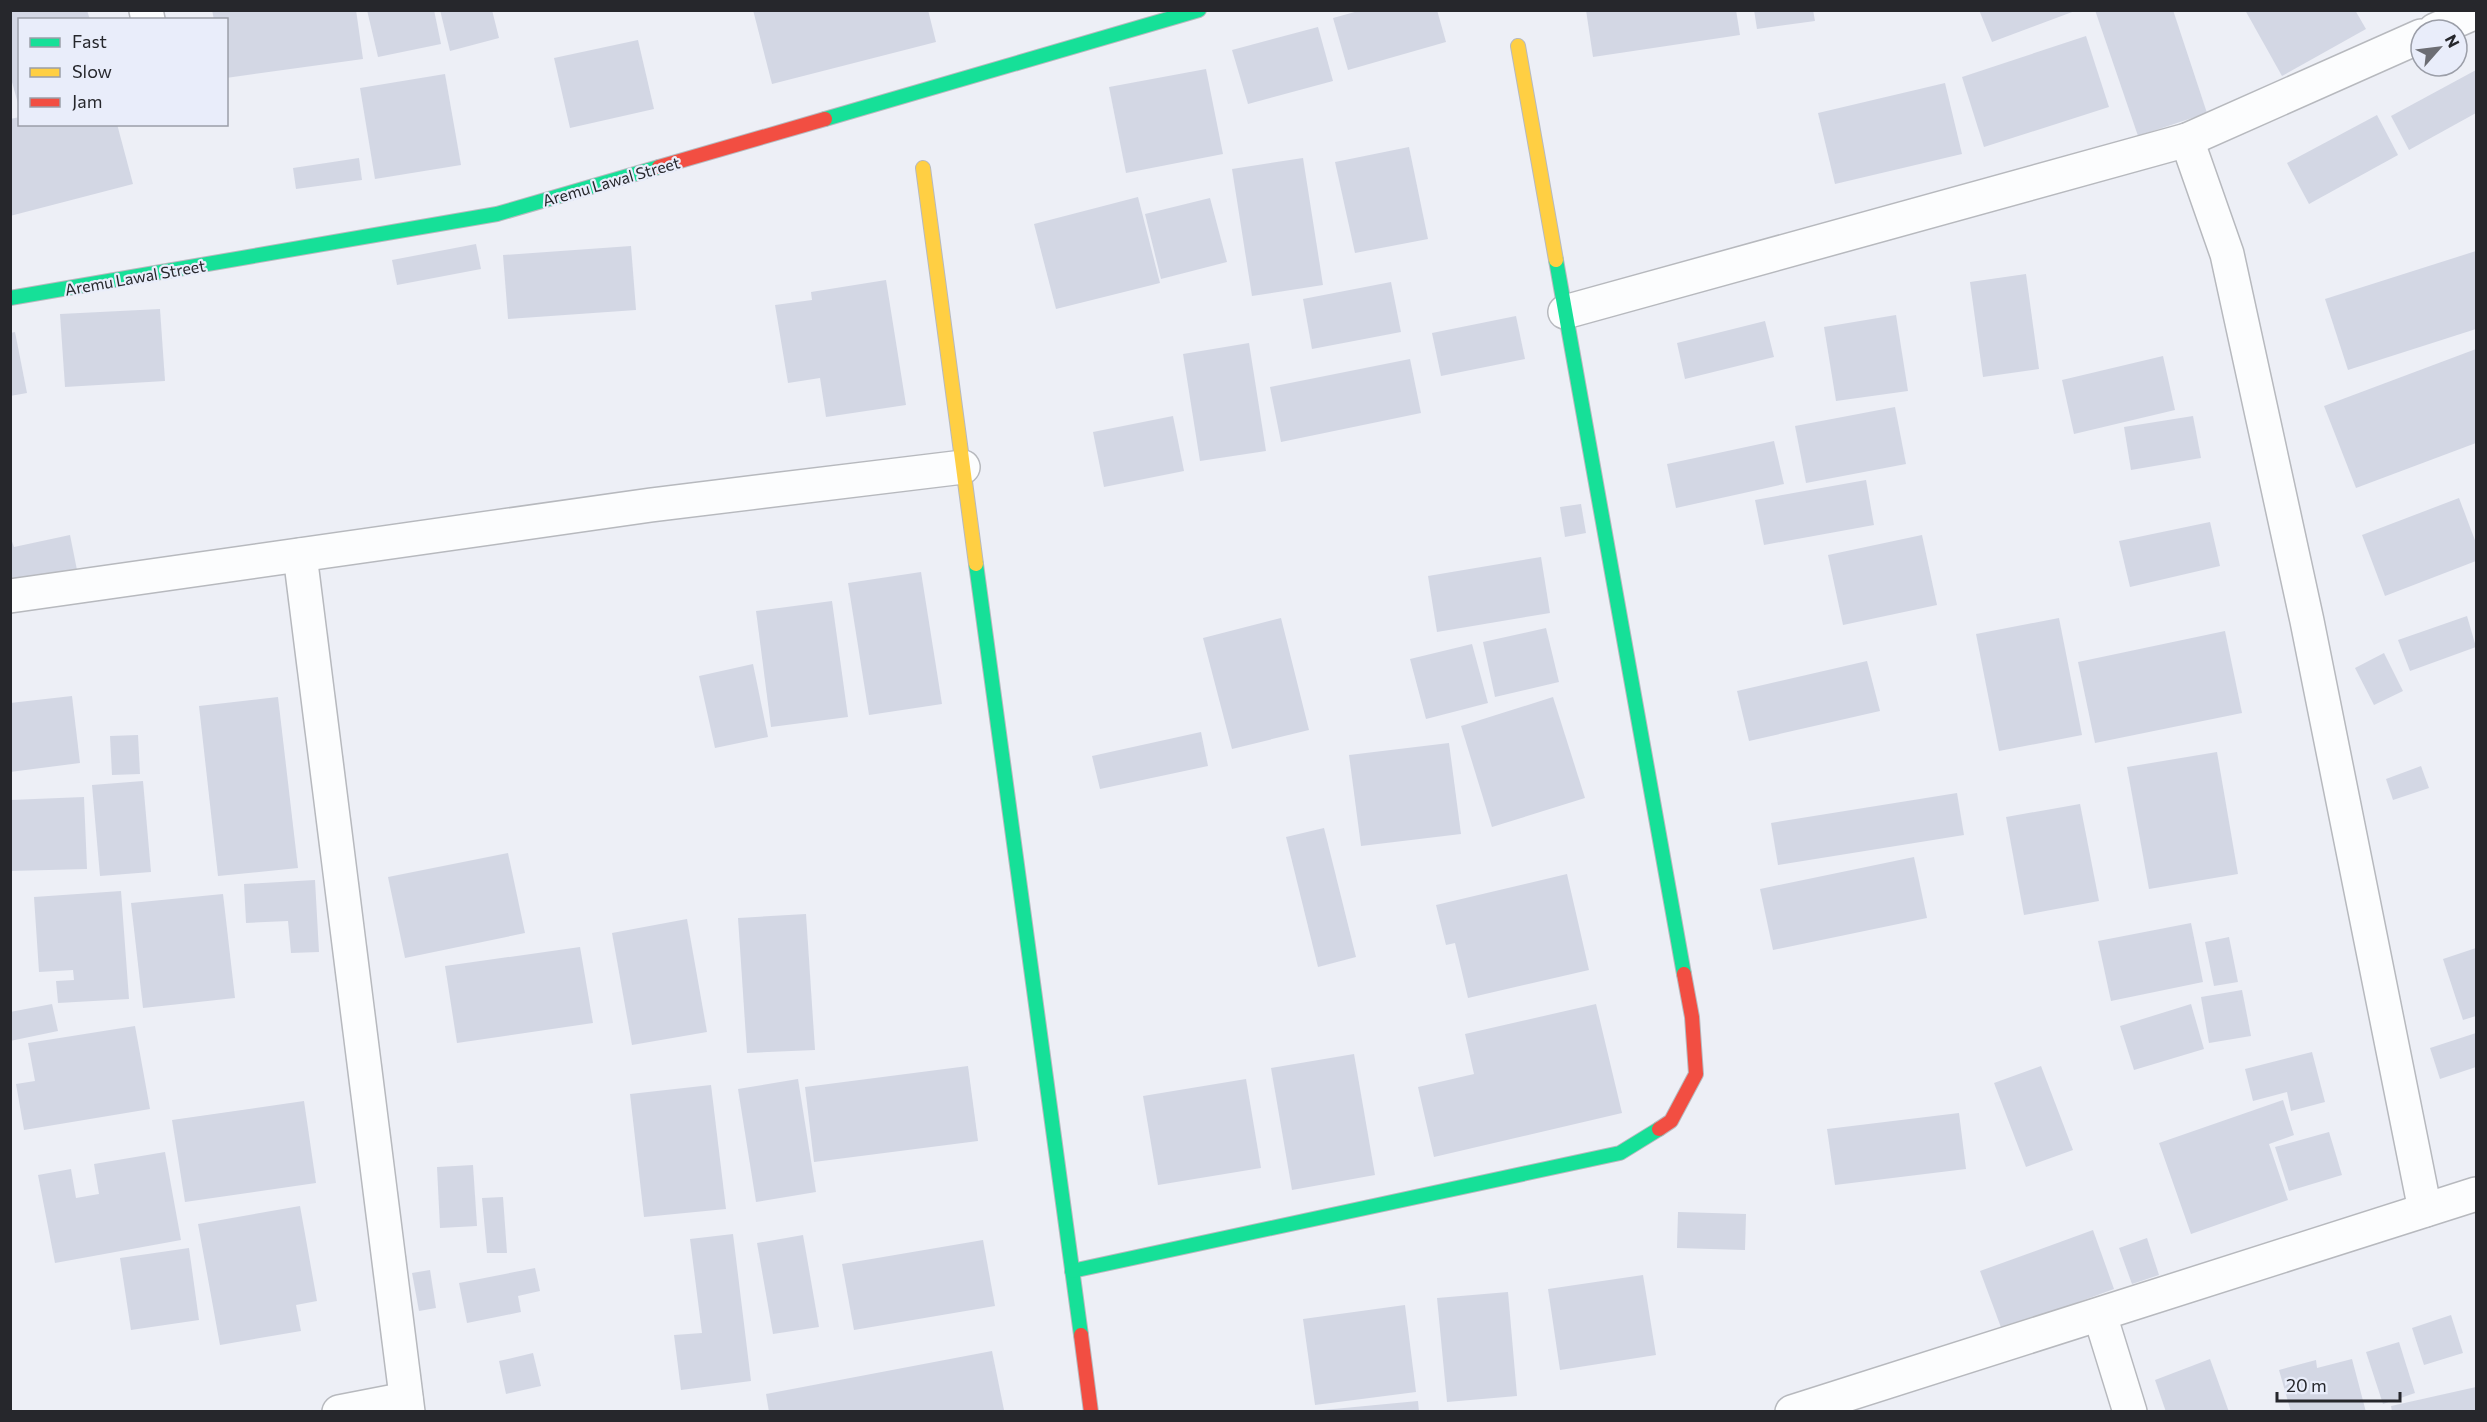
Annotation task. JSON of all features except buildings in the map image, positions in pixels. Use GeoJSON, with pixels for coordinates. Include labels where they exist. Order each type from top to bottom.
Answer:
{"type":"FeatureCollection","features":[{"type":"Feature","properties":{"kind":"street","name":"Aremu Lawal Street"},"geometry":{"type":"LineString","coordinates":[[10,298],[497,214],[1199,10]]}},
{"type":"Feature","properties":{"kind":"street"},"geometry":{"type":"LineString","coordinates":[[1565,312],[2187,140],[2409,41]]}},
{"type":"Feature","properties":{"kind":"street"},"geometry":{"type":"LineString","coordinates":[[1072,1271],[1620,1153],[1671,1121],[1696,1074],[1692,1017],[1518,46]]}},
{"type":"Feature","properties":{"kind":"street"},"geometry":{"type":"LineString","coordinates":[[2187,140],[2227,254],[2307,621],[2426,1210]]}},
{"type":"Feature","properties":{"kind":"street"},"geometry":{"type":"LineString","coordinates":[[923,168],[1091,1412]]}},
{"type":"Feature","properties":{"kind":"street"},"geometry":{"type":"LineString","coordinates":[[10,596],[651,505],[963,467]]}},
{"type":"Feature","properties":{"kind":"street"},"geometry":{"type":"LineString","coordinates":[[300,555],[407,1405],[339,1412]]}},
{"type":"Feature","properties":{"kind":"street"},"geometry":{"type":"LineString","coordinates":[[1792,1412],[2476,1194]]}},
{"type":"Feature","properties":{"kind":"street"},"geometry":{"type":"LineString","coordinates":[[2100,1315],[2130,1412]]}},
{"type":"Feature","properties":{"kind":"traffic: fast"},"geometry":{"type":"LineString","coordinates":[[825,119],[1199,10]]}},
{"type":"Feature","properties":{"kind":"traffic: fast"},"geometry":{"type":"LineString","coordinates":[[10,298],[497,214],[659,167]]}},
{"type":"Feature","properties":{"kind":"traffic: fast"},"geometry":{"type":"LineString","coordinates":[[1556,260],[1684,974]]}},
{"type":"Feature","properties":{"kind":"traffic: fast"},"geometry":{"type":"LineString","coordinates":[[976,564],[1081,1335]]}},
{"type":"Feature","properties":{"kind":"traffic: fast"},"geometry":{"type":"LineString","coordinates":[[1072,1271],[1620,1153],[1659,1129]]}},
{"type":"Feature","properties":{"kind":"traffic: slow"},"geometry":{"type":"LineString","coordinates":[[1518,46],[1556,260]]}},
{"type":"Feature","properties":{"kind":"traffic: slow"},"geometry":{"type":"LineString","coordinates":[[923,168],[976,564]]}},
{"type":"Feature","properties":{"kind":"traffic: jam"},"geometry":{"type":"LineString","coordinates":[[659,167],[825,119]]}},
{"type":"Feature","properties":{"kind":"traffic: jam"},"geometry":{"type":"LineString","coordinates":[[1659,1129],[1671,1121],[1696,1074],[1692,1017],[1684,974]]}},
{"type":"Feature","properties":{"kind":"traffic: jam"},"geometry":{"type":"LineString","coordinates":[[1081,1335],[1091,1412]]}}]}
